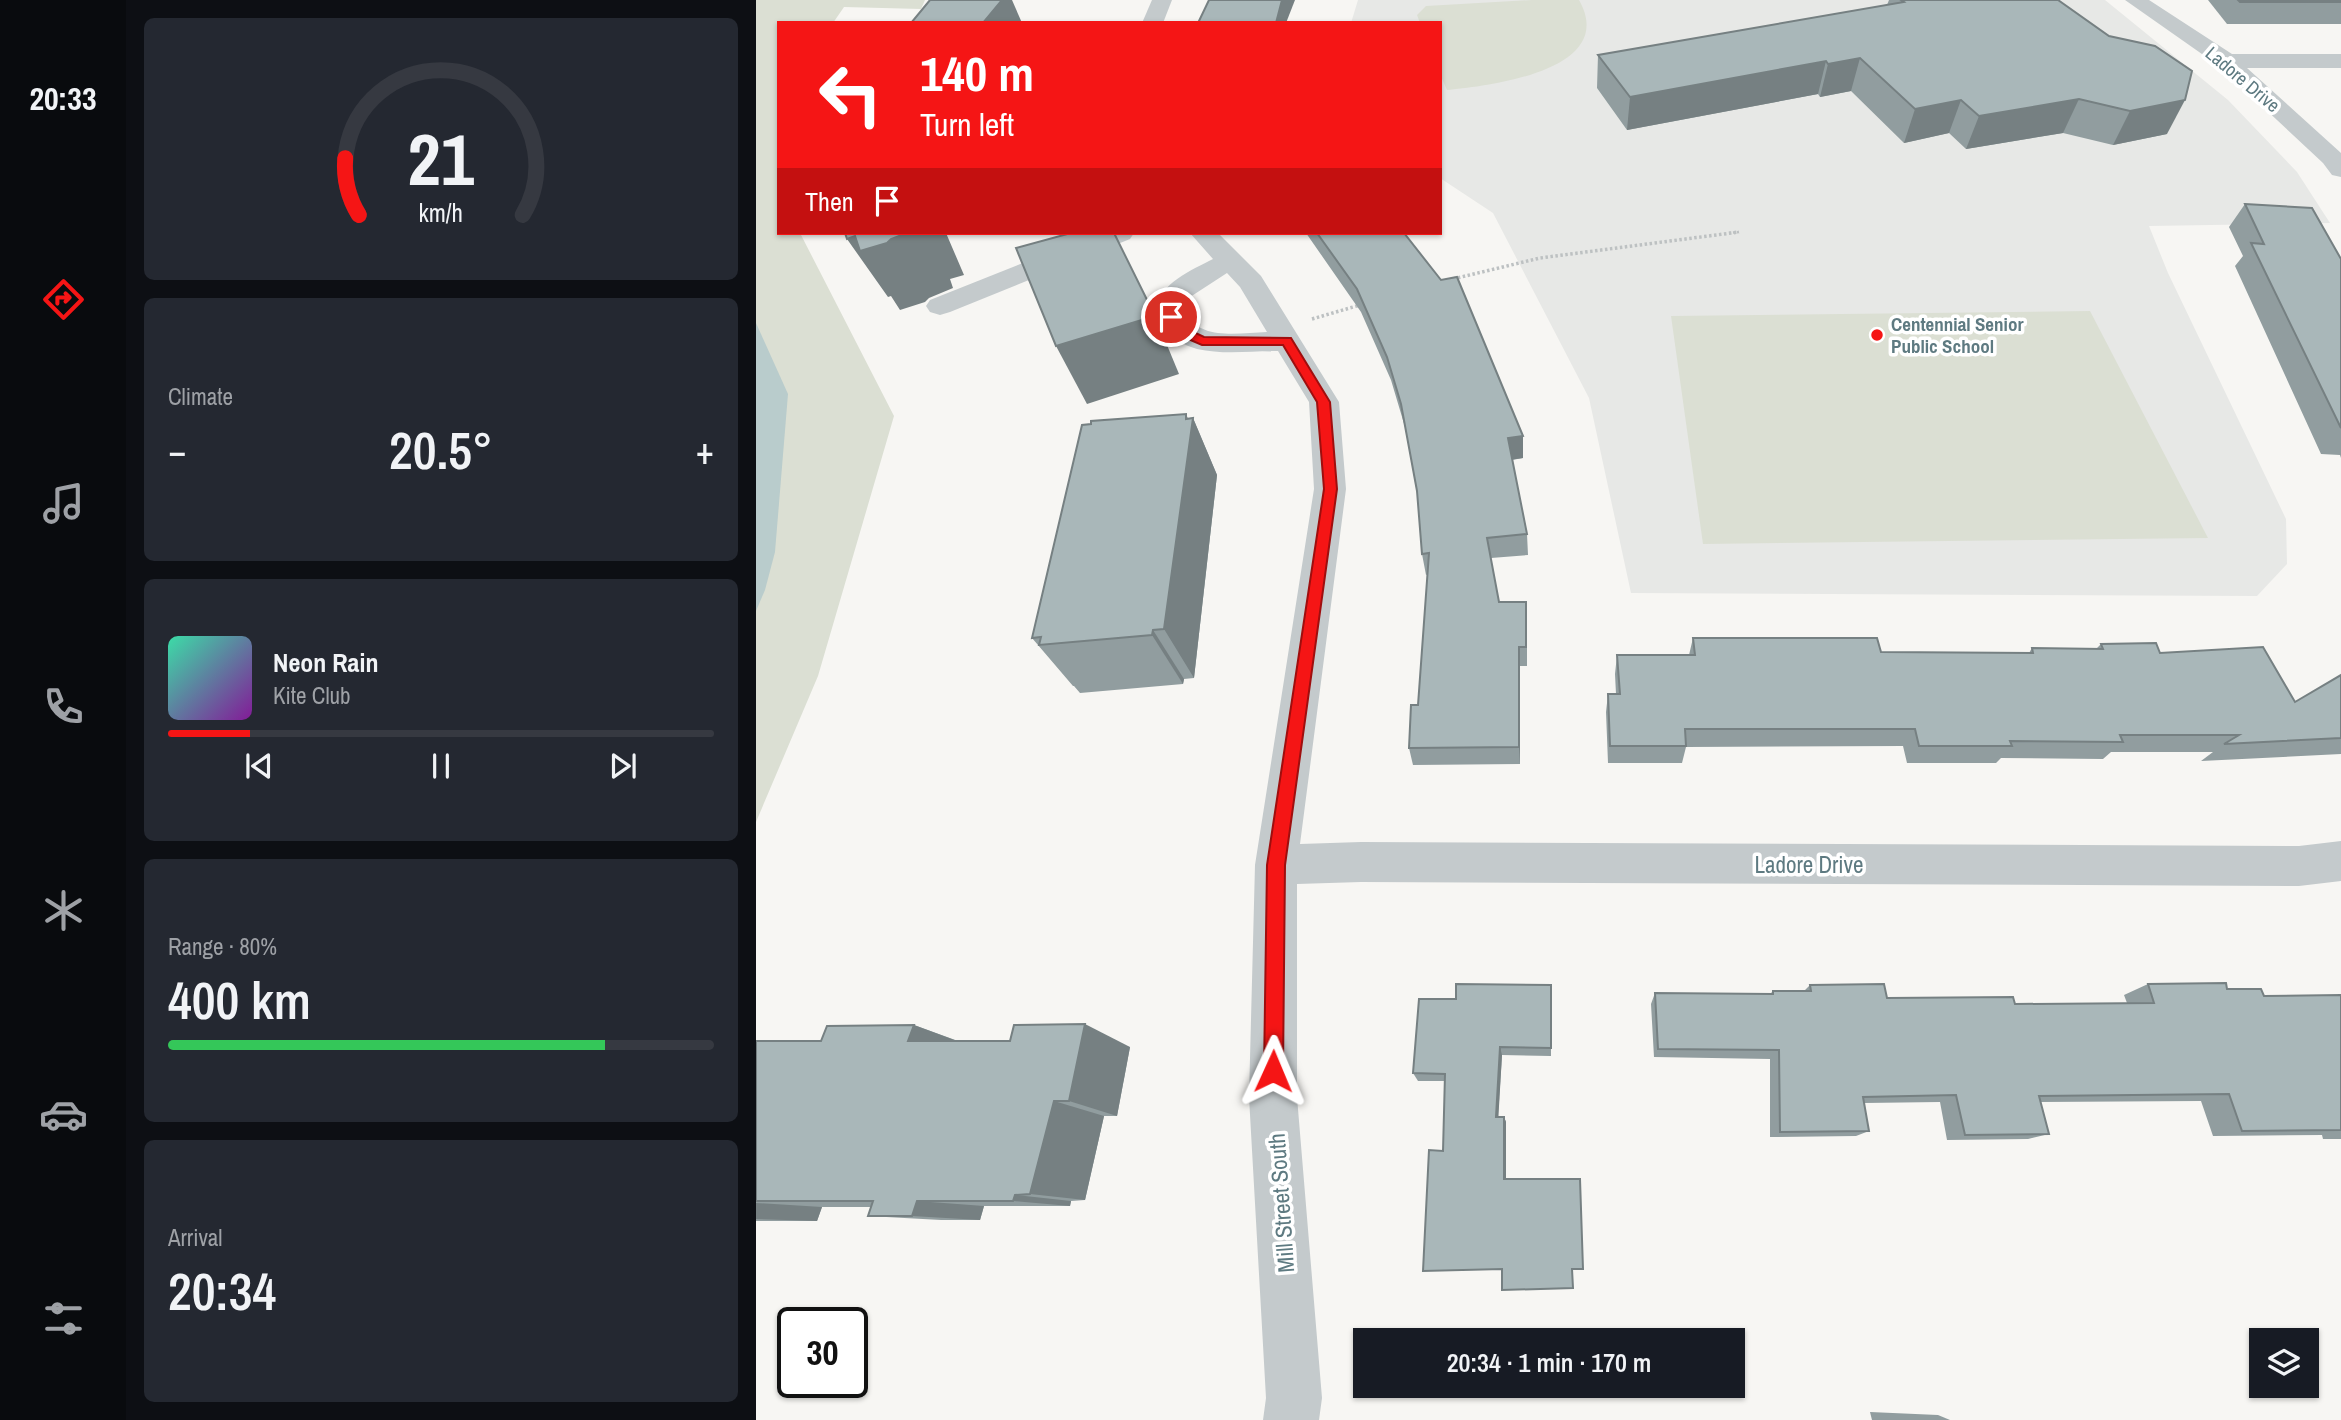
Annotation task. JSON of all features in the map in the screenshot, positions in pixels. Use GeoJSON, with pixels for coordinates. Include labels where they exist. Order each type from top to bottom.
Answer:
{"type":"FeatureCollection","features":[{"type":"Feature","properties":{"kind":"street"},"geometry":{"type":"LineString","coordinates":[[1153,21],[1162,0]]}},
{"type":"Feature","properties":{"kind":"street","name":"Ladore Drive"},"geometry":{"type":"LineString","coordinates":[[2136,0],[2227,61],[2332,158],[2341,170]]}},
{"type":"Feature","properties":{"kind":"street"},"geometry":{"type":"LineString","coordinates":[[2227,61],[2341,61]]}},
{"type":"Feature","properties":{"kind":"street"},"geometry":{"type":"LineString","coordinates":[[940,306],[1117,235]]}},
{"type":"Feature","properties":{"kind":"street","name":"Mill Street South"},"geometry":{"type":"LineString","coordinates":[[1205,235],[1251,282],[1324,402],[1330,489],[1276,865],[1273,1097],[1294,1398],[1291,1420]]}},
{"type":"Feature","properties":{"kind":"street"},"geometry":{"type":"LineString","coordinates":[[1230,261],[1183,287],[1173,296],[1169,306],[1171,317],[1185,333],[1202,341],[1282,334]]}},
{"type":"Feature","properties":{"kind":"street","name":"Ladore Drive"},"geometry":{"type":"LineString","coordinates":[[1276,865],[1361,862],[2299,866],[2341,861]]}},
{"type":"Feature","properties":{"kind":"path"},"geometry":{"type":"LineString","coordinates":[[1444,281],[1539,258],[1739,232]]}},
{"type":"Feature","properties":{"kind":"path"},"geometry":{"type":"LineString","coordinates":[[1282,334],[1367,303]]}},
{"type":"Feature","properties":{"kind":"shaded area"},"geometry":{"type":"Polygon","coordinates":[[[756,0],[925,0],[921,9],[844,7],[834,21],[777,21],[777,235],[801,235],[894,416],[818,676],[756,822],[756,0]]]}},
{"type":"Feature","properties":{"kind":"shaded area","name":"Centennial Senior Public School"},"geometry":{"type":"Polygon","coordinates":[[[1358,0],[2105,0],[2228,100],[2297,172],[2330,223],[2149,226],[2168,273],[2286,519],[2287,564],[2257,596],[1631,593],[1589,398],[1493,213],[1442,179],[1442,21],[1352,21],[1358,0]]]}},
{"type":"Feature","properties":{"kind":"shaded area"},"geometry":{"type":"Polygon","coordinates":[[[1579,0],[1587,24],[1581,43],[1566,58],[1544,70],[1491,84],[1447,90],[1442,79],[1442,21],[1419,21],[1417,15],[1426,6],[1579,0]]]}},
{"type":"Feature","properties":{"kind":"shaded area"},"geometry":{"type":"Polygon","coordinates":[[[2090,311],[2208,538],[1703,544],[1671,316],[2090,311]]]}},
{"type":"Feature","properties":{"kind":"shaded area"},"geometry":{"type":"Polygon","coordinates":[[[756,323],[788,394],[775,552],[765,590],[756,611],[756,323]]]}},
{"type":"Feature","properties":{"kind":"building"},"geometry":{"type":"Polygon","coordinates":[[[930,0],[1002,0],[985,21],[913,21],[930,0]]]}},
{"type":"Feature","properties":{"kind":"building"},"geometry":{"type":"Polygon","coordinates":[[[1209,0],[1282,0],[1277,21],[1199,21],[1209,0]]]}},
{"type":"Feature","properties":{"kind":"building"},"geometry":{"type":"Polygon","coordinates":[[[1901,0],[2058,0],[2109,36],[2155,46],[2192,71],[2185,100],[2130,111],[2079,99],[1979,116],[1961,100],[1915,109],[1860,58],[1828,64],[1826,61],[1630,97],[1598,55],[1904,2],[1901,0]]]}},
{"type":"Feature","properties":{"kind":"building"},"geometry":{"type":"Polygon","coordinates":[[[2238,0],[2341,0],[2341,2],[2240,2],[2238,0]]]}},
{"type":"Feature","properties":{"kind":"building"},"geometry":{"type":"Polygon","coordinates":[[[2245,204],[2312,208],[2341,259],[2341,428],[2251,243],[2264,244],[2245,204]]]}},
{"type":"Feature","properties":{"kind":"building"},"geometry":{"type":"Polygon","coordinates":[[[846,235],[902,235],[887,243],[860,251],[855,236],[847,239],[846,235]]]}},
{"type":"Feature","properties":{"kind":"building"},"geometry":{"type":"Polygon","coordinates":[[[1064,235],[1115,235],[1155,316],[1056,346],[1016,248],[1064,235]]]}},
{"type":"Feature","properties":{"kind":"building"},"geometry":{"type":"Polygon","coordinates":[[[1318,235],[1406,235],[1441,280],[1457,277],[1523,436],[1508,438],[1527,534],[1487,538],[1499,602],[1526,602],[1526,647],[1519,647],[1519,747],[1409,748],[1411,705],[1418,705],[1429,553],[1422,554],[1417,491],[1401,404],[1387,357],[1357,289],[1318,235]]]}},
{"type":"Feature","properties":{"kind":"building"},"geometry":{"type":"Polygon","coordinates":[[[1186,414],[1186,419],[1193,418],[1164,629],[1153,630],[1152,635],[1039,645],[1041,637],[1032,638],[1082,425],[1091,424],[1091,421],[1186,414]]]}},
{"type":"Feature","properties":{"kind":"building"},"geometry":{"type":"Polygon","coordinates":[[[1693,638],[1877,638],[1881,652],[2033,653],[2032,648],[2103,649],[2101,644],[2156,643],[2160,653],[2263,647],[2295,702],[2341,675],[2341,738],[2224,744],[2239,735],[2120,735],[2123,742],[2010,741],[2012,746],[1919,746],[1915,729],[1685,729],[1686,746],[1610,746],[1608,694],[1620,694],[1617,655],[1695,655],[1693,638]]]}},
{"type":"Feature","properties":{"kind":"building"},"geometry":{"type":"Polygon","coordinates":[[[2226,983],[2227,989],[2261,989],[2264,996],[2341,995],[2341,1130],[2242,1131],[2229,1094],[2039,1096],[2049,1134],[1965,1135],[1956,1095],[1863,1097],[1869,1131],[1780,1132],[1779,1050],[1658,1049],[1655,993],[1773,994],[1773,991],[1811,991],[1810,985],[1884,984],[1887,998],[2013,997],[2015,1004],[2154,1003],[2148,984],[2226,983]]]}},
{"type":"Feature","properties":{"kind":"building"},"geometry":{"type":"Polygon","coordinates":[[[1456,984],[1551,985],[1551,1048],[1500,1047],[1496,1117],[1504,1117],[1504,1179],[1580,1179],[1583,1269],[1572,1269],[1573,1288],[1502,1290],[1502,1269],[1423,1271],[1429,1150],[1443,1151],[1445,1074],[1413,1073],[1419,999],[1456,999],[1456,984]]]}},
{"type":"Feature","properties":{"kind":"building"},"geometry":{"type":"Polygon","coordinates":[[[1085,1024],[1069,1101],[1054,1101],[1030,1194],[1015,1195],[1013,1201],[917,1201],[912,1216],[868,1216],[873,1201],[756,1201],[756,1041],[821,1041],[827,1026],[914,1025],[908,1041],[1010,1041],[1014,1025],[1085,1024]]]}},
{"type":"Feature","properties":{"kind":"place","name":"Centennial Senior Public School"},"geometry":{"type":"Point","coordinates":[1877,335]}},
{"type":"Feature","properties":{"kind":"route"},"geometry":{"type":"LineString","coordinates":[[1171,317],[1185,333],[1202,341],[1287,341],[1324,402],[1330,489],[1276,865],[1273,1071]]}}]}
